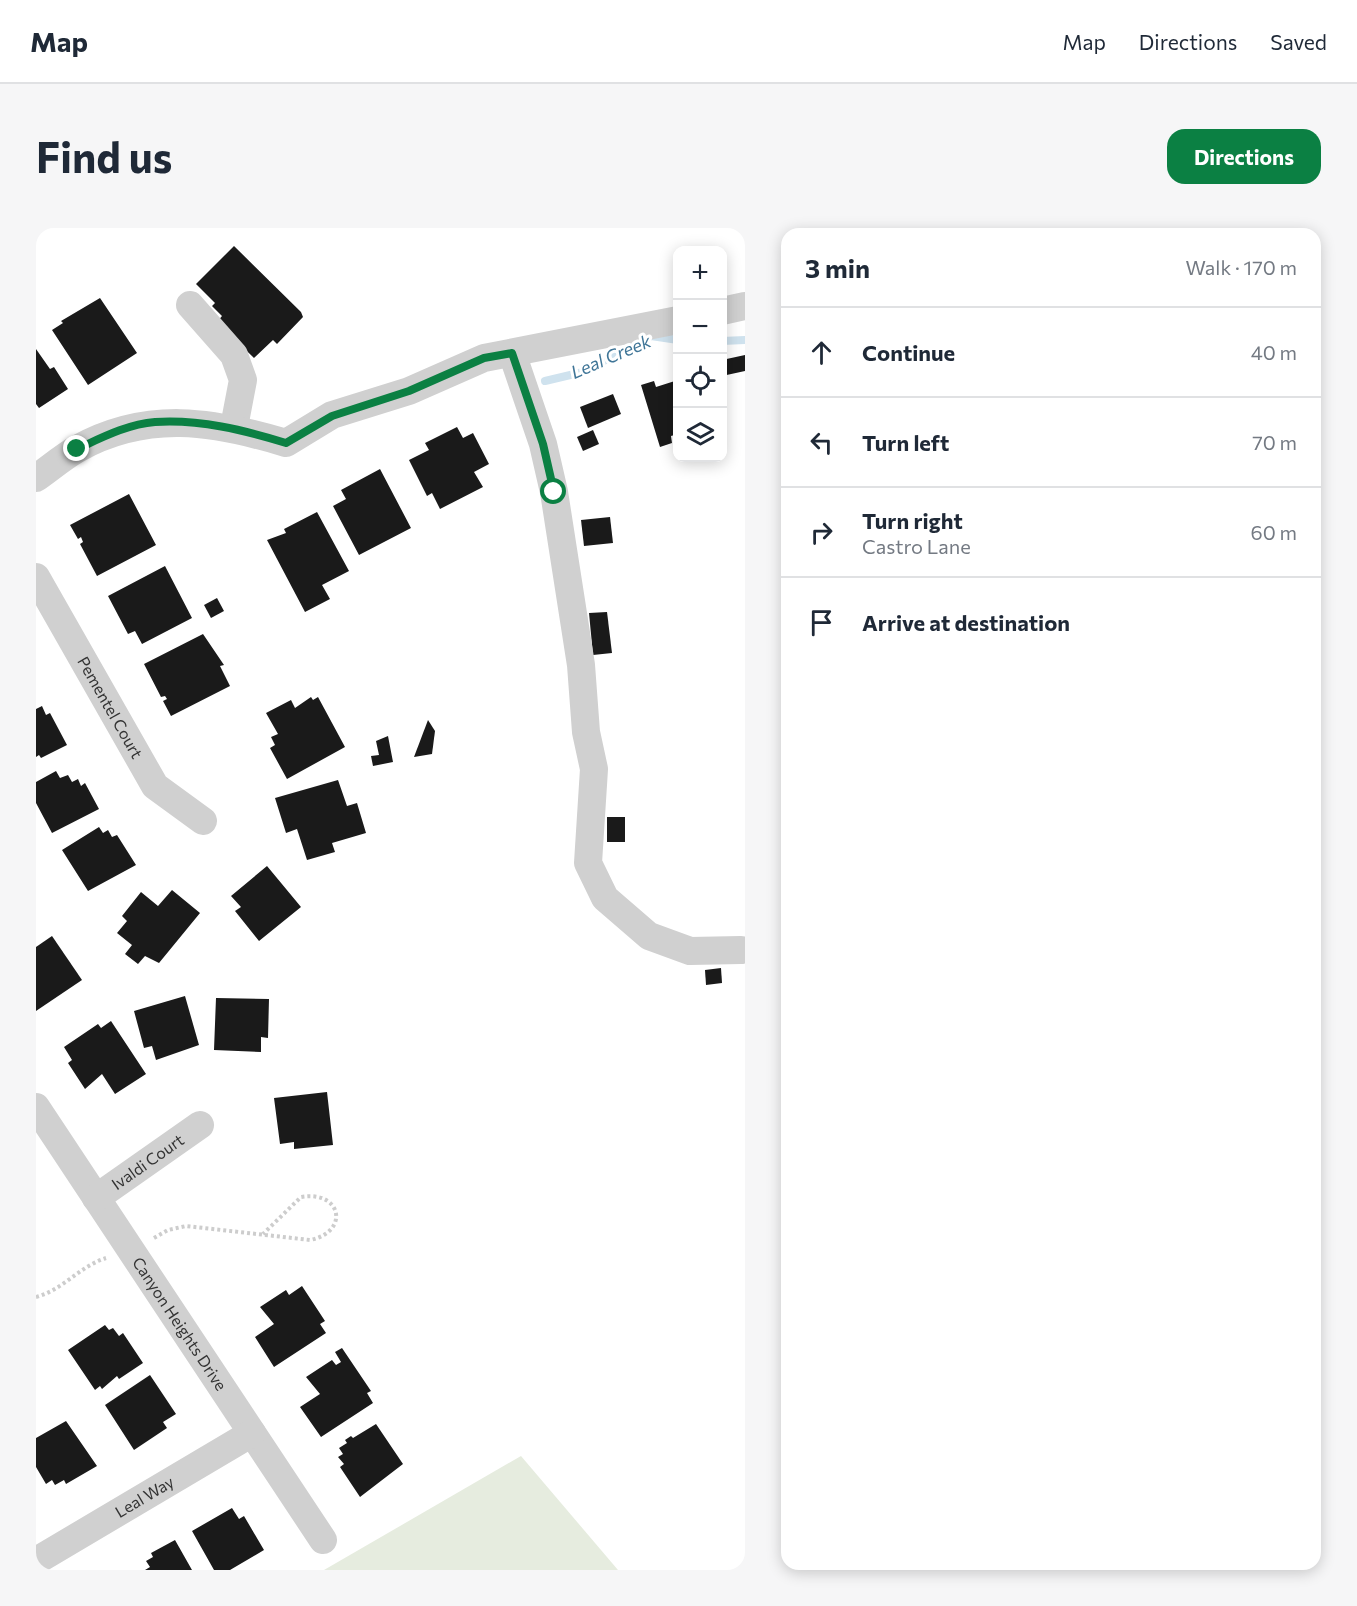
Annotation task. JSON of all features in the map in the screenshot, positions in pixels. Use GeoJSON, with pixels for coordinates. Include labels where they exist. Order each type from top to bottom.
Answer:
{"type":"FeatureCollection","features":[{"type":"Feature","properties":{"kind":"street"},"geometry":{"type":"LineString","coordinates":[[190,305],[234,355],[243,380],[234,427]]}},
{"type":"Feature","properties":{"kind":"street"},"geometry":{"type":"LineString","coordinates":[[727,309],[745,306]]}},
{"type":"Feature","properties":{"kind":"street"},"geometry":{"type":"LineString","coordinates":[[36,478],[77,449],[116,432],[154,422],[234,427],[286,443],[332,416],[409,391],[484,358],[673,321]]}},
{"type":"Feature","properties":{"kind":"street"},"geometry":{"type":"LineString","coordinates":[[512,353],[543,444],[554,492],[581,664],[586,732],[594,769],[588,863],[606,898],[649,936],[690,951],[741,950]]}},
{"type":"Feature","properties":{"kind":"street","name":"Pementel Court"},"geometry":{"type":"LineString","coordinates":[[36,577],[155,786],[202,820]]}},
{"type":"Feature","properties":{"kind":"street","name":"Canyon Heights Drive"},"geometry":{"type":"LineString","coordinates":[[36,1107],[323,1540]]}},
{"type":"Feature","properties":{"kind":"street","name":"Ivaldi Court"},"geometry":{"type":"LineString","coordinates":[[96,1198],[200,1125]]}},
{"type":"Feature","properties":{"kind":"street","name":"Leal Way"},"geometry":{"type":"LineString","coordinates":[[36,1561],[252,1433]]}},
{"type":"Feature","properties":{"kind":"path"},"geometry":{"type":"LineString","coordinates":[[36,1297],[57,1290],[98,1261],[131,1251],[168,1230],[186,1226],[310,1240],[324,1237],[336,1221],[336,1212],[332,1203],[322,1197],[301,1197],[263,1234]]}},
{"type":"Feature","properties":{"kind":"shaded area"},"geometry":{"type":"Polygon","coordinates":[[[521,1456],[618,1570],[324,1570],[521,1456]]]}},
{"type":"Feature","properties":{"kind":"building"},"geometry":{"type":"Polygon","coordinates":[[[234,246],[301,312],[303,317],[277,344],[273,340],[254,358],[217,322],[222,316],[212,306],[215,303],[196,284],[234,246]]]}},
{"type":"Feature","properties":{"kind":"building"},"geometry":{"type":"Polygon","coordinates":[[[100,298],[137,353],[88,385],[52,330],[63,323],[61,321],[100,298]]]}},
{"type":"Feature","properties":{"kind":"building"},"geometry":{"type":"Polygon","coordinates":[[[36,349],[50,369],[54,367],[68,389],[39,408],[36,404],[36,349]]]}},
{"type":"Feature","properties":{"kind":"building"},"geometry":{"type":"Polygon","coordinates":[[[745,355],[745,371],[727,375],[727,359],[745,355]]]}},
{"type":"Feature","properties":{"kind":"building"},"geometry":{"type":"Polygon","coordinates":[[[654,381],[656,387],[673,382],[672,443],[660,447],[641,385],[654,381]]]}},
{"type":"Feature","properties":{"kind":"building"},"geometry":{"type":"Polygon","coordinates":[[[613,394],[621,414],[588,428],[580,407],[613,394]]]}},
{"type":"Feature","properties":{"kind":"building"},"geometry":{"type":"Polygon","coordinates":[[[457,427],[463,438],[473,433],[489,464],[474,472],[483,487],[440,509],[432,493],[427,496],[409,460],[429,450],[425,443],[457,427]]]}},
{"type":"Feature","properties":{"kind":"building"},"geometry":{"type":"Polygon","coordinates":[[[593,430],[599,444],[583,451],[577,437],[593,430]]]}},
{"type":"Feature","properties":{"kind":"building"},"geometry":{"type":"Polygon","coordinates":[[[380,469],[411,528],[359,555],[333,506],[346,499],[341,490],[380,469]]]}},
{"type":"Feature","properties":{"kind":"building"},"geometry":{"type":"Polygon","coordinates":[[[129,494],[156,545],[97,576],[80,544],[83,542],[81,537],[78,539],[70,525],[129,494]]]}},
{"type":"Feature","properties":{"kind":"building"},"geometry":{"type":"Polygon","coordinates":[[[317,512],[349,571],[322,585],[330,599],[305,612],[267,540],[286,533],[284,529],[317,512]]]}},
{"type":"Feature","properties":{"kind":"building"},"geometry":{"type":"Polygon","coordinates":[[[610,517],[613,543],[584,546],[581,520],[610,517]]]}},
{"type":"Feature","properties":{"kind":"building"},"geometry":{"type":"Polygon","coordinates":[[[165,566],[192,618],[142,644],[135,631],[128,634],[108,596],[165,566]]]}},
{"type":"Feature","properties":{"kind":"building"},"geometry":{"type":"Polygon","coordinates":[[[217,598],[224,611],[211,618],[204,605],[217,598]]]}},
{"type":"Feature","properties":{"kind":"building"},"geometry":{"type":"Polygon","coordinates":[[[607,612],[612,653],[593,655],[589,613],[607,612]]]}},
{"type":"Feature","properties":{"kind":"building"},"geometry":{"type":"Polygon","coordinates":[[[203,634],[224,665],[220,666],[230,686],[171,716],[163,701],[167,699],[165,696],[161,697],[144,664],[203,634]]]}},
{"type":"Feature","properties":{"kind":"building"},"geometry":{"type":"Polygon","coordinates":[[[311,697],[313,700],[318,697],[345,747],[287,779],[270,748],[275,745],[271,737],[278,734],[266,713],[291,700],[295,708],[311,697]]]}},
{"type":"Feature","properties":{"kind":"building"},"geometry":{"type":"Polygon","coordinates":[[[42,706],[46,715],[50,713],[67,745],[41,758],[39,755],[36,757],[36,709],[42,706]]]}},
{"type":"Feature","properties":{"kind":"building"},"geometry":{"type":"Polygon","coordinates":[[[428,720],[435,731],[432,754],[414,757],[428,720]]]}},
{"type":"Feature","properties":{"kind":"building"},"geometry":{"type":"Polygon","coordinates":[[[388,736],[393,762],[373,766],[371,756],[379,755],[376,741],[388,736]]]}},
{"type":"Feature","properties":{"kind":"building"},"geometry":{"type":"Polygon","coordinates":[[[56,771],[60,778],[68,775],[72,782],[78,779],[81,786],[85,783],[99,809],[52,833],[36,803],[36,782],[56,771]]]}},
{"type":"Feature","properties":{"kind":"building"},"geometry":{"type":"Polygon","coordinates":[[[338,780],[347,806],[357,803],[366,833],[332,843],[335,852],[307,860],[297,829],[286,833],[275,798],[338,780]]]}},
{"type":"Feature","properties":{"kind":"building"},"geometry":{"type":"Polygon","coordinates":[[[607,817],[625,817],[625,842],[607,842],[607,817]]]}},
{"type":"Feature","properties":{"kind":"building"},"geometry":{"type":"Polygon","coordinates":[[[99,827],[103,833],[108,830],[112,837],[117,835],[136,865],[88,891],[62,850],[99,827]]]}},
{"type":"Feature","properties":{"kind":"building"},"geometry":{"type":"Polygon","coordinates":[[[267,866],[301,907],[259,941],[235,911],[241,907],[231,896],[267,866]]]}},
{"type":"Feature","properties":{"kind":"building"},"geometry":{"type":"Polygon","coordinates":[[[172,890],[200,913],[159,963],[145,956],[138,964],[125,954],[132,945],[117,933],[127,921],[122,916],[141,892],[158,906],[172,890]]]}},
{"type":"Feature","properties":{"kind":"building"},"geometry":{"type":"Polygon","coordinates":[[[52,936],[82,980],[36,1011],[36,947],[52,936]]]}},
{"type":"Feature","properties":{"kind":"building"},"geometry":{"type":"Polygon","coordinates":[[[721,968],[722,983],[706,985],[705,970],[721,968]]]}},
{"type":"Feature","properties":{"kind":"building"},"geometry":{"type":"Polygon","coordinates":[[[185,996],[199,1045],[156,1060],[152,1046],[144,1048],[134,1011],[185,996]]]}},
{"type":"Feature","properties":{"kind":"building"},"geometry":{"type":"Polygon","coordinates":[[[216,998],[269,999],[268,1038],[261,1037],[261,1052],[214,1050],[216,998]]]}},
{"type":"Feature","properties":{"kind":"building"},"geometry":{"type":"Polygon","coordinates":[[[111,1021],[146,1074],[115,1094],[102,1074],[85,1089],[68,1063],[72,1060],[64,1047],[98,1024],[101,1028],[111,1021]]]}},
{"type":"Feature","properties":{"kind":"building"},"geometry":{"type":"Polygon","coordinates":[[[327,1092],[333,1145],[294,1149],[294,1142],[280,1144],[274,1098],[327,1092]]]}},
{"type":"Feature","properties":{"kind":"building"},"geometry":{"type":"Polygon","coordinates":[[[302,1286],[325,1321],[320,1324],[326,1333],[274,1367],[255,1337],[274,1324],[260,1307],[286,1290],[289,1295],[302,1286]]]}},
{"type":"Feature","properties":{"kind":"building"},"geometry":{"type":"Polygon","coordinates":[[[105,1325],[109,1330],[113,1328],[119,1336],[123,1333],[143,1363],[119,1379],[117,1376],[102,1389],[100,1386],[95,1390],[68,1350],[105,1325]]]}},
{"type":"Feature","properties":{"kind":"building"},"geometry":{"type":"Polygon","coordinates":[[[342,1348],[371,1391],[367,1393],[373,1403],[321,1437],[300,1407],[320,1394],[306,1377],[332,1360],[336,1365],[341,1362],[335,1352],[342,1348]]]}},
{"type":"Feature","properties":{"kind":"building"},"geometry":{"type":"Polygon","coordinates":[[[150,1375],[176,1414],[163,1422],[167,1428],[134,1450],[105,1405],[150,1375]]]}},
{"type":"Feature","properties":{"kind":"building"},"geometry":{"type":"Polygon","coordinates":[[[66,1421],[97,1466],[66,1484],[64,1480],[55,1485],[52,1480],[46,1484],[36,1467],[36,1438],[66,1421]]]}},
{"type":"Feature","properties":{"kind":"building"},"geometry":{"type":"Polygon","coordinates":[[[376,1424],[403,1464],[360,1497],[340,1467],[344,1464],[338,1457],[343,1454],[339,1448],[347,1443],[345,1440],[351,1436],[353,1438],[376,1424]]]}},
{"type":"Feature","properties":{"kind":"building"},"geometry":{"type":"Polygon","coordinates":[[[232,1508],[239,1519],[244,1516],[264,1550],[230,1570],[214,1570],[192,1531],[232,1508]]]}},
{"type":"Feature","properties":{"kind":"building"},"geometry":{"type":"Polygon","coordinates":[[[175,1540],[192,1570],[145,1570],[150,1567],[146,1561],[153,1557],[151,1553],[175,1540]]]}},
{"type":"Feature","properties":{"kind":"waterway","name":"Leal Creek"},"geometry":{"type":"LineString","coordinates":[[545,381],[583,372],[651,336],[673,339]]}},
{"type":"Feature","properties":{"kind":"waterway","name":"Leal Creek"},"geometry":{"type":"LineString","coordinates":[[727,341],[745,340]]}},
{"type":"Feature","properties":{"kind":"route"},"geometry":{"type":"LineString","coordinates":[[77,449],[116,432],[154,422],[234,427],[286,443],[332,416],[409,391],[484,358],[512,353],[543,444],[554,492]]}}]}
